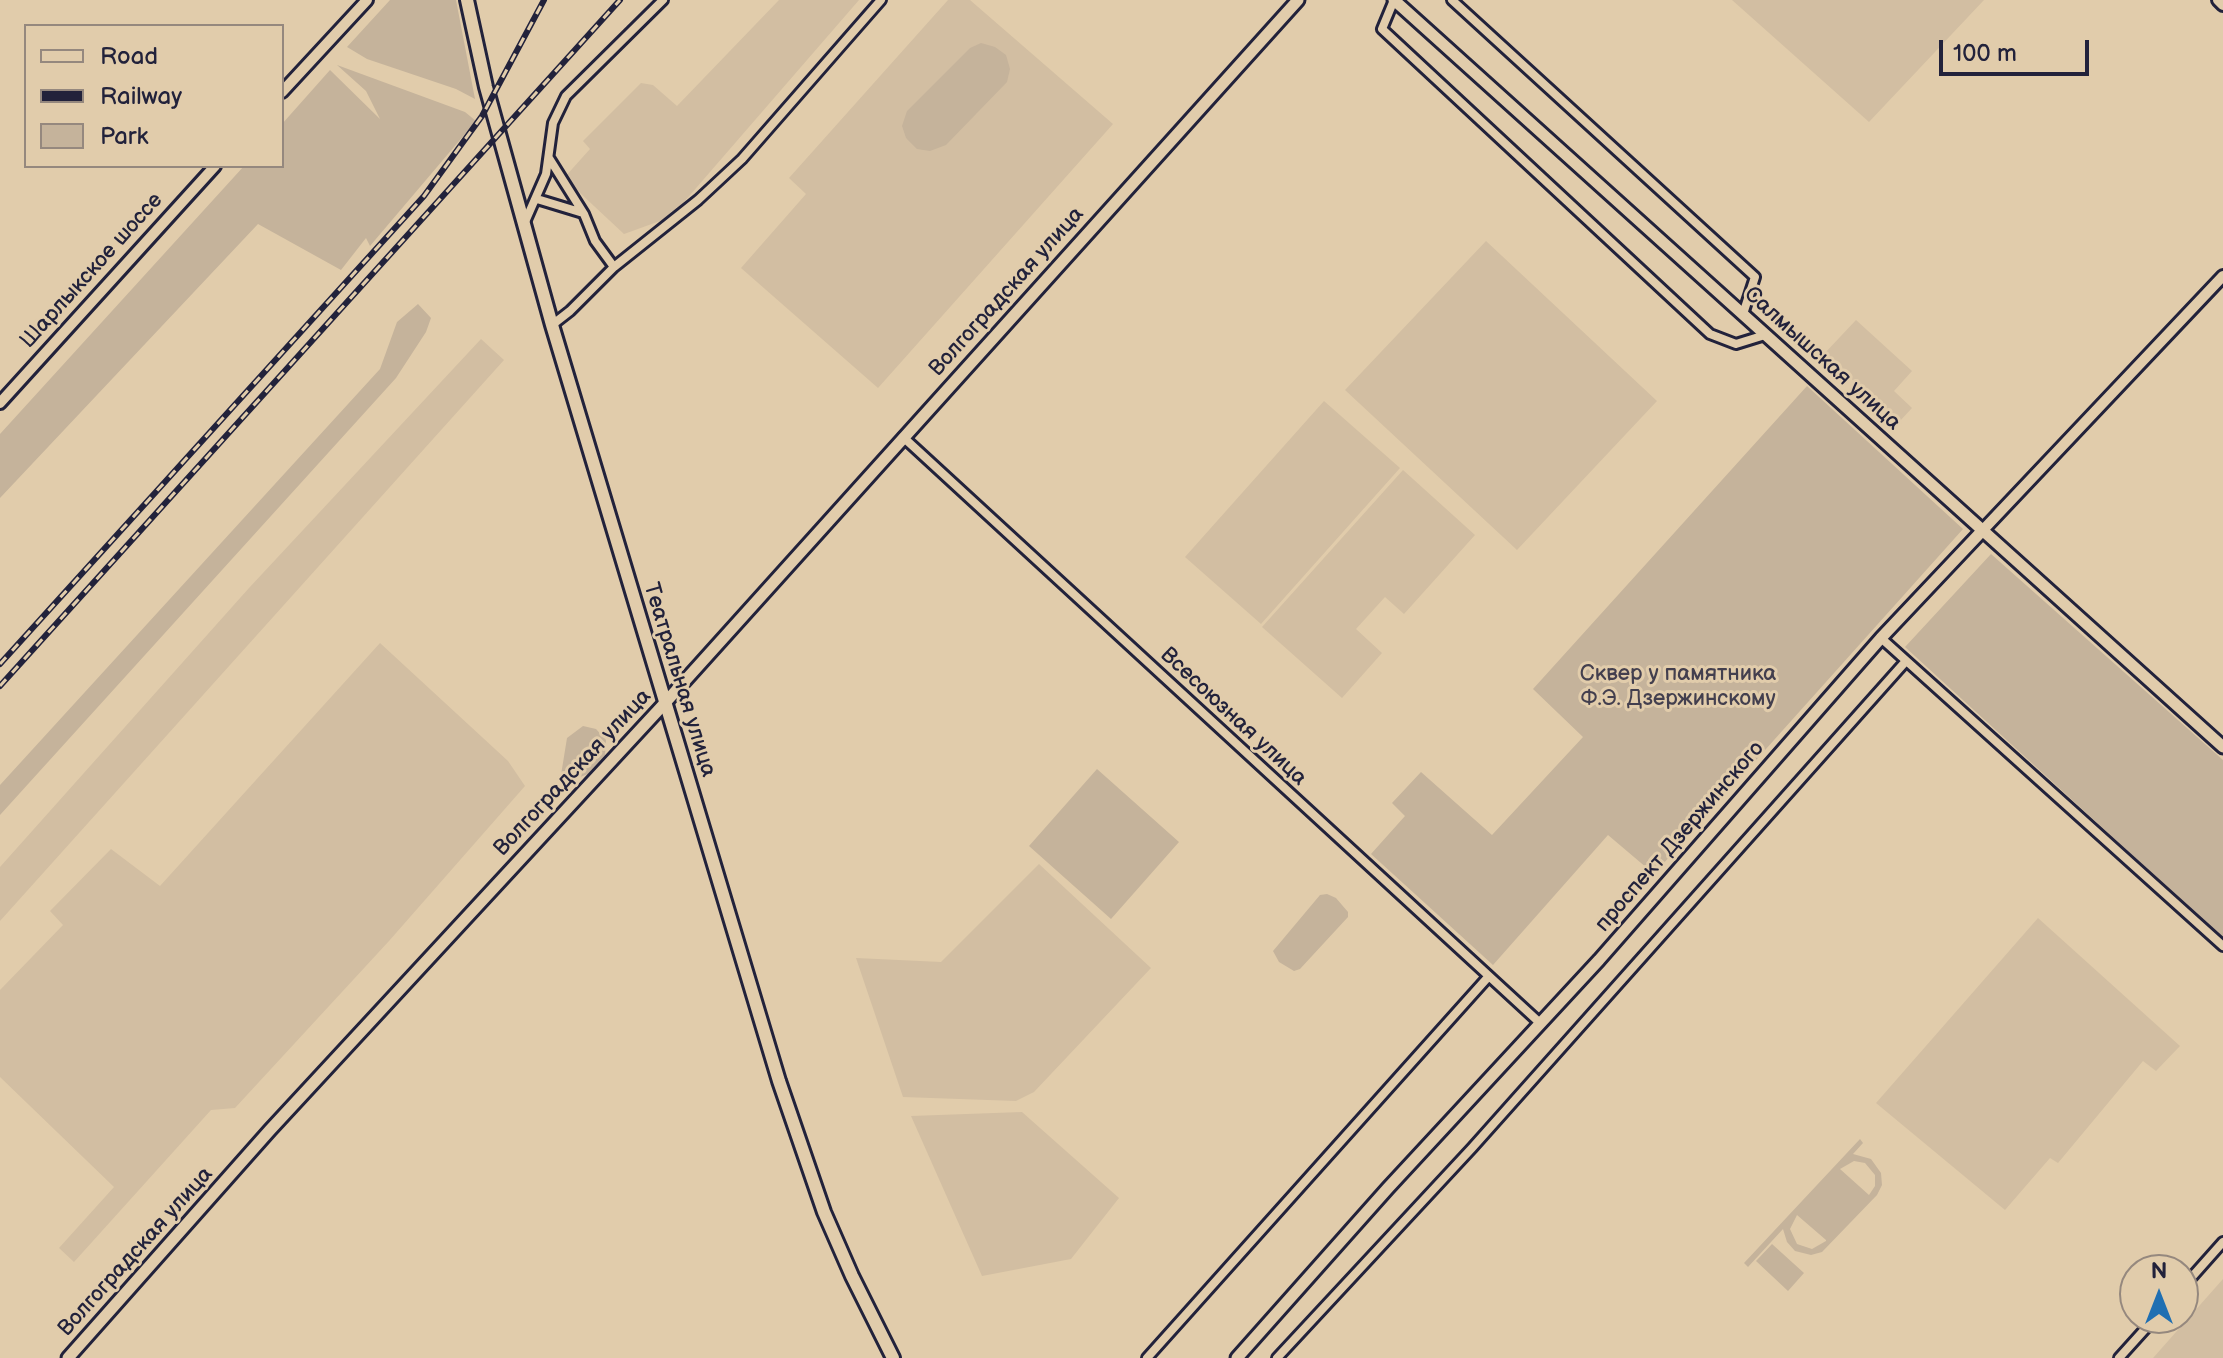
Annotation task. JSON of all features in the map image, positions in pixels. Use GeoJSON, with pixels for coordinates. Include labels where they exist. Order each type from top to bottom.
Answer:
{"type":"FeatureCollection","features":[{"type":"Feature","properties":{"kind":"main road","name":"Театральная улица"},"geometry":{"type":"LineString","coordinates":[[467,0],[486,87],[552,325],[800,1147],[852,1276],[893,1358]]}},
{"type":"Feature","properties":{"kind":"main road","name":"Волгоградская улица"},"geometry":{"type":"LineString","coordinates":[[68,1358],[270,1130],[664,704],[1298,0]]}},
{"type":"Feature","properties":{"kind":"main road","name":"Салмышская улица"},"geometry":{"type":"LineString","coordinates":[[1394,0],[2223,747]]}},
{"type":"Feature","properties":{"kind":"main road","name":"проспект Дзержинского"},"geometry":{"type":"LineString","coordinates":[[1237,1358],[1607,951],[1881,638],[1982,531]]}},
{"type":"Feature","properties":{"kind":"street"},"geometry":{"type":"LineString","coordinates":[[284,90],[366,0]]}},
{"type":"Feature","properties":{"kind":"street"},"geometry":{"type":"LineString","coordinates":[[525,222],[537,199],[549,157],[553,123],[566,96],[663,0]]}},
{"type":"Feature","properties":{"kind":"street"},"geometry":{"type":"LineString","coordinates":[[552,325],[614,267],[698,200],[742,159],[881,0]]}},
{"type":"Feature","properties":{"kind":"street"},"geometry":{"type":"LineString","coordinates":[[1394,0],[1382,29],[1710,334],[1736,344],[1765,335]]}},
{"type":"Feature","properties":{"kind":"street"},"geometry":{"type":"LineString","coordinates":[[1452,0],[1755,277],[1743,314]]}},
{"type":"Feature","properties":{"kind":"street"},"geometry":{"type":"LineString","coordinates":[[2218,0],[2223,5]]}},
{"type":"Feature","properties":{"kind":"street"},"geometry":{"type":"LineString","coordinates":[[549,157],[584,214],[595,241],[614,267]]}},
{"type":"Feature","properties":{"kind":"street","name":"Шарлыкское шоссе"},"geometry":{"type":"LineString","coordinates":[[0,403],[213,168]]}},
{"type":"Feature","properties":{"kind":"street"},"geometry":{"type":"LineString","coordinates":[[537,199],[584,214]]}},
{"type":"Feature","properties":{"kind":"street","name":"проспект Дзержинского"},"geometry":{"type":"LineString","coordinates":[[1982,531],[2223,276]]}},
{"type":"Feature","properties":{"kind":"street","name":"Всесоюзная улица"},"geometry":{"type":"LineString","coordinates":[[903,437],[1540,1023]]}},
{"type":"Feature","properties":{"kind":"street"},"geometry":{"type":"LineString","coordinates":[[1881,638],[2223,946]]}},
{"type":"Feature","properties":{"kind":"street"},"geometry":{"type":"LineString","coordinates":[[1277,1358],[1472,1148],[1906,661]]}},
{"type":"Feature","properties":{"kind":"street"},"geometry":{"type":"LineString","coordinates":[[1147,1358],[1489,976]]}},
{"type":"Feature","properties":{"kind":"street"},"geometry":{"type":"LineString","coordinates":[[2199,1269],[2223,1242]]}},
{"type":"Feature","properties":{"kind":"street"},"geometry":{"type":"LineString","coordinates":[[2119,1358],[2141,1334]]}},
{"type":"Feature","properties":{"kind":"shaded area"},"geometry":{"type":"Polygon","coordinates":[[[779,0],[859,0],[671,217],[624,234],[564,178],[590,149],[583,141],[641,83],[653,85],[677,106],[779,0]]]}},
{"type":"Feature","properties":{"kind":"shaded area"},"geometry":{"type":"Polygon","coordinates":[[[948,0],[970,0],[1113,124],[878,388],[741,268],[806,194],[789,178],[948,0]]]}},
{"type":"Feature","properties":{"kind":"shaded area"},"geometry":{"type":"Polygon","coordinates":[[[1732,0],[1984,0],[1869,122],[1732,0]]]}},
{"type":"Feature","properties":{"kind":"shaded area"},"geometry":{"type":"Polygon","coordinates":[[[1486,241],[1657,401],[1517,550],[1345,390],[1486,241]]]}},
{"type":"Feature","properties":{"kind":"shaded area"},"geometry":{"type":"Polygon","coordinates":[[[1856,320],[1912,371],[1894,391],[1912,408],[1899,422],[1824,354],[1856,320]]]}},
{"type":"Feature","properties":{"kind":"shaded area"},"geometry":{"type":"Polygon","coordinates":[[[481,339],[504,360],[0,921],[0,867],[249,588],[481,339]]]}},
{"type":"Feature","properties":{"kind":"shaded area"},"geometry":{"type":"Polygon","coordinates":[[[1324,401],[1400,468],[1261,624],[1185,557],[1324,401]]]}},
{"type":"Feature","properties":{"kind":"shaded area"},"geometry":{"type":"Polygon","coordinates":[[[1403,470],[1475,535],[1404,614],[1385,597],[1356,629],[1382,653],[1342,698],[1262,627],[1403,470]]]}},
{"type":"Feature","properties":{"kind":"shaded area"},"geometry":{"type":"Polygon","coordinates":[[[380,643],[508,761],[525,786],[389,941],[235,1108],[211,1110],[74,1262],[59,1248],[114,1187],[0,1077],[0,990],[63,925],[50,911],[111,849],[160,886],[380,643]]]}},
{"type":"Feature","properties":{"kind":"shaded area"},"geometry":{"type":"Polygon","coordinates":[[[1039,864],[1151,968],[1034,1092],[1016,1101],[903,1097],[856,958],[941,962],[1039,864]]]}},
{"type":"Feature","properties":{"kind":"shaded area"},"geometry":{"type":"Polygon","coordinates":[[[2038,918],[2180,1046],[2156,1071],[2143,1061],[2058,1163],[2050,1158],[2005,1210],[1876,1103],[2038,918]]]}},
{"type":"Feature","properties":{"kind":"shaded area"},"geometry":{"type":"Polygon","coordinates":[[[1022,1112],[1119,1198],[1071,1259],[982,1276],[911,1116],[1022,1112]]]}},
{"type":"Feature","properties":{"kind":"shaded area"},"geometry":{"type":"Polygon","coordinates":[[[2223,1279],[2223,1358],[2153,1358],[2174,1334],[2199,1334],[2199,1306],[2223,1279]]]}},
{"type":"Feature","properties":{"kind":"green space"},"geometry":{"type":"Polygon","coordinates":[[[390,0],[456,0],[475,99],[456,89],[367,59],[347,47],[390,0]]]}},
{"type":"Feature","properties":{"kind":"green space"},"geometry":{"type":"Polygon","coordinates":[[[981,43],[995,47],[1006,55],[1010,69],[1007,82],[946,145],[930,151],[917,149],[906,138],[902,126],[907,111],[970,48],[981,43]]]}},
{"type":"Feature","properties":{"kind":"green space"},"geometry":{"type":"Polygon","coordinates":[[[337,65],[465,112],[476,121],[370,246],[366,238],[341,270],[258,224],[0,498],[0,434],[242,168],[284,168],[284,122],[330,70],[380,119],[366,91],[337,65]]]}},
{"type":"Feature","properties":{"kind":"green space"},"geometry":{"type":"Polygon","coordinates":[[[418,304],[431,318],[426,332],[396,378],[0,815],[0,785],[380,369],[397,322],[418,304]]]}},
{"type":"Feature","properties":{"kind":"green space","name":"Сквер у памятника Ф.Э. Дзержинскому"},"geometry":{"type":"Polygon","coordinates":[[[1807,386],[1963,529],[1654,874],[1608,835],[1493,965],[1371,854],[1405,816],[1392,803],[1421,772],[1492,835],[1583,737],[1533,689],[1807,386]]]}},
{"type":"Feature","properties":{"kind":"green space"},"geometry":{"type":"Polygon","coordinates":[[[1991,554],[2223,760],[2223,938],[1905,647],[1991,554]]]}},
{"type":"Feature","properties":{"kind":"green space"},"geometry":{"type":"Polygon","coordinates":[[[583,726],[596,729],[606,740],[605,755],[588,774],[572,780],[561,775],[567,738],[583,726]]]}},
{"type":"Feature","properties":{"kind":"green space"},"geometry":{"type":"Polygon","coordinates":[[[1097,769],[1179,842],[1111,919],[1029,846],[1097,769]]]}},
{"type":"Feature","properties":{"kind":"green space"},"geometry":{"type":"Polygon","coordinates":[[[1320,895],[1336,898],[1348,912],[1348,917],[1300,969],[1294,971],[1279,962],[1273,951],[1320,895]]]}},
{"type":"Feature","properties":{"kind":"green space"},"geometry":{"type":"Polygon","coordinates":[[[1860,1139],[1863,1143],[1853,1154],[1871,1159],[1881,1173],[1882,1185],[1877,1195],[1822,1252],[1811,1255],[1795,1251],[1787,1242],[1783,1229],[1748,1267],[1744,1263],[1860,1139]],[[1854,1161],[1840,1169],[1869,1195],[1875,1186],[1875,1175],[1865,1163],[1854,1161]],[[1797,1215],[1790,1229],[1797,1244],[1812,1249],[1826,1241],[1826,1240],[1797,1215]]]}},
{"type":"Feature","properties":{"kind":"green space"},"geometry":{"type":"Polygon","coordinates":[[[1772,1244],[1804,1273],[1788,1291],[1756,1261],[1772,1244]]]}},
{"type":"Feature","properties":{"kind":"railway"},"geometry":{"type":"LineString","coordinates":[[0,664],[424,196],[482,116],[544,0]]}},
{"type":"Feature","properties":{"kind":"railway"},"geometry":{"type":"LineString","coordinates":[[0,686],[620,0]]}}]}
